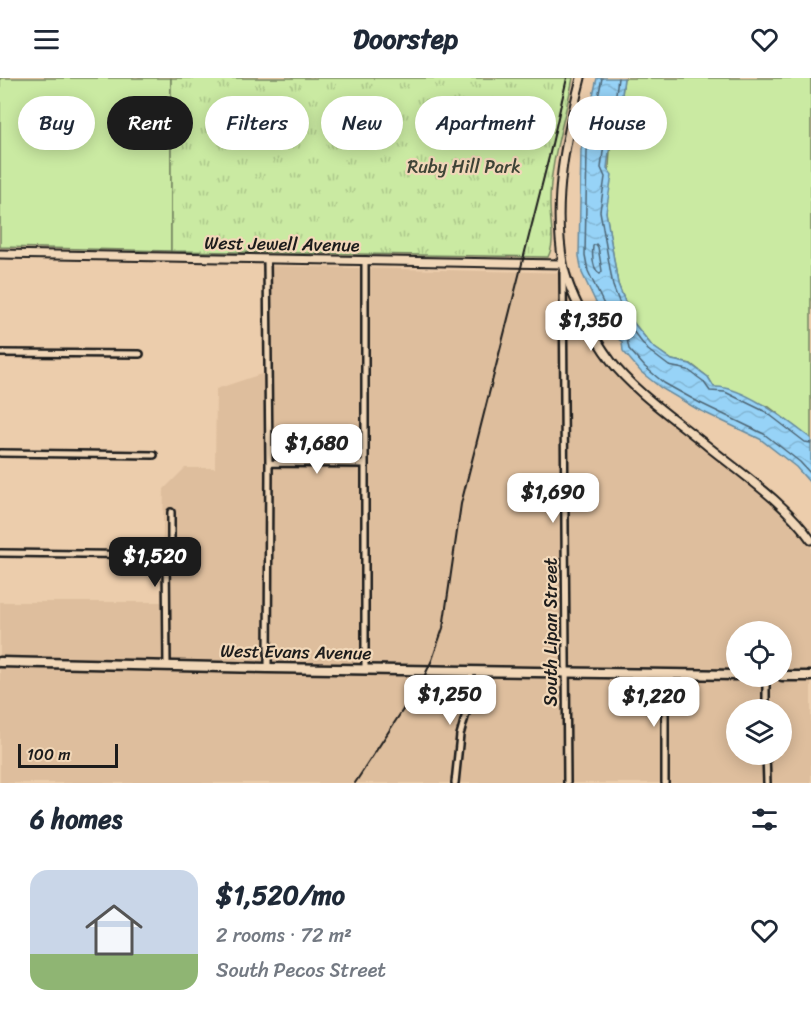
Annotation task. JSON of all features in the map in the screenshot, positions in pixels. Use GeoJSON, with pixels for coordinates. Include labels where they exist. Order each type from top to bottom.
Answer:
{"type":"FeatureCollection","features":[{"type":"Feature","properties":{"kind":"main road","name":"West Evans Avenue"},"geometry":{"type":"LineString","coordinates":[[0,662],[726,675]]}},
{"type":"Feature","properties":{"kind":"main road"},"geometry":{"type":"LineString","coordinates":[[792,676],[811,676]]}},
{"type":"Feature","properties":{"kind":"street"},"geometry":{"type":"LineString","coordinates":[[581,78],[565,144],[559,196],[563,264],[584,318],[611,361],[635,386],[767,493],[811,540]]}},
{"type":"Feature","properties":{"kind":"street","name":"West Jewell Avenue"},"geometry":{"type":"LineString","coordinates":[[0,254],[563,264]]}},
{"type":"Feature","properties":{"kind":"street"},"geometry":{"type":"LineString","coordinates":[[267,259],[268,668]]}},
{"type":"Feature","properties":{"kind":"street"},"geometry":{"type":"LineString","coordinates":[[365,260],[365,669]]}},
{"type":"Feature","properties":{"kind":"street","name":"South Lipan Street"},"geometry":{"type":"LineString","coordinates":[[563,264],[567,783]]}},
{"type":"Feature","properties":{"kind":"street"},"geometry":{"type":"LineString","coordinates":[[0,352],[140,354]]}},
{"type":"Feature","properties":{"kind":"street"},"geometry":{"type":"LineString","coordinates":[[0,453],[154,455]]}},
{"type":"Feature","properties":{"kind":"street"},"geometry":{"type":"LineString","coordinates":[[269,463],[365,464]]}},
{"type":"Feature","properties":{"kind":"street"},"geometry":{"type":"LineString","coordinates":[[167,666],[166,555],[171,544],[171,512]]}},
{"type":"Feature","properties":{"kind":"street"},"geometry":{"type":"LineString","coordinates":[[0,553],[166,555]]}},
{"type":"Feature","properties":{"kind":"street"},"geometry":{"type":"LineString","coordinates":[[455,783],[460,735],[470,703],[471,671]]}},
{"type":"Feature","properties":{"kind":"street"},"geometry":{"type":"LineString","coordinates":[[665,674],[665,783]]}},
{"type":"Feature","properties":{"kind":"street"},"geometry":{"type":"LineString","coordinates":[[766,765],[767,783]]}},
{"type":"Feature","properties":{"kind":"shaded area"},"geometry":{"type":"Polygon","coordinates":[[[271,266],[572,273],[588,317],[616,358],[641,386],[777,495],[805,524],[811,534],[811,783],[0,783],[0,602],[161,602],[164,489],[185,468],[215,468],[216,389],[271,371],[271,266]]]}},
{"type":"Feature","properties":{"kind":"green space"},"geometry":{"type":"Polygon","coordinates":[[[0,78],[171,78],[171,96],[107,96],[107,150],[171,150],[171,251],[0,247],[0,78]]]}},
{"type":"Feature","properties":{"kind":"green space","name":"Ruby Hill Park"},"geometry":{"type":"Polygon","coordinates":[[[171,78],[573,78],[552,174],[550,207],[552,239],[548,257],[171,251],[171,150],[193,150],[193,96],[171,96],[171,78]]]}},
{"type":"Feature","properties":{"kind":"green space"},"geometry":{"type":"Polygon","coordinates":[[[624,78],[811,78],[811,439],[769,407],[714,387],[708,377],[691,364],[672,360],[652,346],[633,322],[618,284],[606,212],[610,150],[667,150],[667,96],[622,96],[624,78]]]}},
{"type":"Feature","properties":{"kind":"water"},"geometry":{"type":"Polygon","coordinates":[[[597,78],[624,78],[622,96],[593,96],[597,78]]]}},
{"type":"Feature","properties":{"kind":"water"},"geometry":{"type":"Polygon","coordinates":[[[581,150],[609,150],[607,168],[612,175],[606,212],[618,284],[633,322],[652,346],[672,360],[690,364],[708,377],[714,387],[725,388],[750,397],[809,437],[811,439],[811,484],[796,467],[760,439],[697,409],[661,388],[641,372],[623,351],[622,342],[610,332],[582,273],[579,256],[581,150]]]}},
{"type":"Feature","properties":{"kind":"railway"},"geometry":{"type":"LineString","coordinates":[[355,783],[423,679],[443,628],[461,504],[567,78]]}}]}
